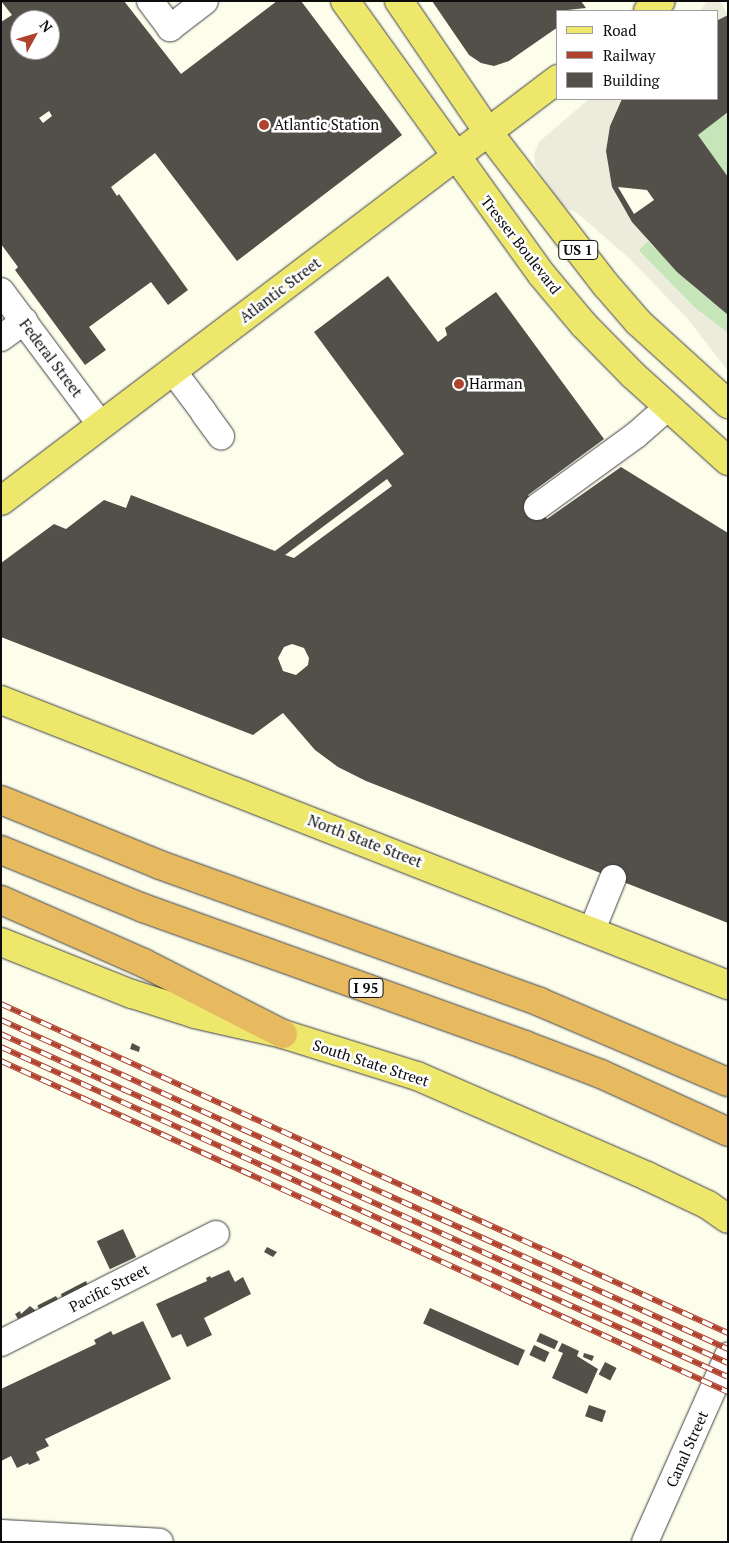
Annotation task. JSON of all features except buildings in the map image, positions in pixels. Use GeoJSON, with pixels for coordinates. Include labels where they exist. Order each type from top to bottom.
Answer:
{"type":"FeatureCollection","features":[{"type":"Feature","properties":{"kind":"highway"},"geometry":{"type":"LineString","coordinates":[[1,800],[160,865],[540,1002],[728,1082]]}},
{"type":"Feature","properties":{"kind":"highway","name":"I 95"},"geometry":{"type":"LineString","coordinates":[[1,850],[143,908],[601,1074],[728,1132]]}},
{"type":"Feature","properties":{"kind":"highway"},"geometry":{"type":"LineString","coordinates":[[1,900],[144,963],[283,1034]]}},
{"type":"Feature","properties":{"kind":"main road","name":"Tresser Boulevard"},"geometry":{"type":"LineString","coordinates":[[346,1],[454,157],[542,274],[584,325],[668,407],[728,461]]}},
{"type":"Feature","properties":{"kind":"main road","name":"US 1"},"geometry":{"type":"LineString","coordinates":[[399,1],[488,132],[625,307],[728,404]]}},
{"type":"Feature","properties":{"kind":"main road"},"geometry":{"type":"LineString","coordinates":[[649,10],[661,1]]}},
{"type":"Feature","properties":{"kind":"main road","name":"Atlantic Street"},"geometry":{"type":"LineString","coordinates":[[1,501],[556,81]]}},
{"type":"Feature","properties":{"kind":"main road","name":"North State Street"},"geometry":{"type":"LineString","coordinates":[[1,700],[592,930],[728,985]]}},
{"type":"Feature","properties":{"kind":"main road","name":"South State Street"},"geometry":{"type":"LineString","coordinates":[[1,942],[132,994],[194,1014],[283,1034],[449,1089],[664,1184],[728,1219]]}},
{"type":"Feature","properties":{"kind":"street"},"geometry":{"type":"LineString","coordinates":[[150,1],[170,28],[205,1]]}},
{"type":"Feature","properties":{"kind":"street"},"geometry":{"type":"LineString","coordinates":[[1,338],[10,310]]}},
{"type":"Feature","properties":{"kind":"street","name":"Federal Street"},"geometry":{"type":"LineString","coordinates":[[10,310],[101,425]]}},
{"type":"Feature","properties":{"kind":"street"},"geometry":{"type":"LineString","coordinates":[[173,371],[221,436]]}},
{"type":"Feature","properties":{"kind":"street"},"geometry":{"type":"LineString","coordinates":[[537,507],[636,435],[668,407]]}},
{"type":"Feature","properties":{"kind":"street"},"geometry":{"type":"LineString","coordinates":[[592,930],[614,878]]}},
{"type":"Feature","properties":{"kind":"street","name":"Pacific Street"},"geometry":{"type":"LineString","coordinates":[[1,1343],[216,1234]]}},
{"type":"Feature","properties":{"kind":"street","name":"Canal Street"},"geometry":{"type":"LineString","coordinates":[[645,1542],[728,1356]]}},
{"type":"Feature","properties":{"kind":"street"},"geometry":{"type":"LineString","coordinates":[[1,1534],[160,1542]]}},
{"type":"Feature","properties":{"kind":"green space"},"geometry":{"type":"Polygon","coordinates":[[[728,112],[728,177],[698,135],[728,112]]]}},
{"type":"Feature","properties":{"kind":"green space"},"geometry":{"type":"Polygon","coordinates":[[[648,241],[693,286],[728,315],[728,333],[695,308],[638,250],[648,241]]]}},
{"type":"Feature","properties":{"kind":"shaded area"},"geometry":{"type":"Polygon","coordinates":[[[707,1],[720,1],[728,15],[719,20],[719,10],[701,10],[707,1]]]}},
{"type":"Feature","properties":{"kind":"shaded area"},"geometry":{"type":"Polygon","coordinates":[[[588,100],[622,100],[613,118],[607,143],[612,187],[622,206],[648,241],[638,251],[695,308],[728,333],[728,371],[687,318],[629,258],[577,213],[562,206],[535,164],[534,154],[539,142],[588,100]]]}},
{"type":"Feature","properties":{"kind":"railway"},"geometry":{"type":"LineString","coordinates":[[1,1004],[728,1333]]}},
{"type":"Feature","properties":{"kind":"railway"},"geometry":{"type":"LineString","coordinates":[[1,1020],[728,1349]]}},
{"type":"Feature","properties":{"kind":"railway"},"geometry":{"type":"LineString","coordinates":[[1,1034],[728,1363]]}},
{"type":"Feature","properties":{"kind":"railway"},"geometry":{"type":"LineString","coordinates":[[1,1047],[728,1377]]}},
{"type":"Feature","properties":{"kind":"railway"},"geometry":{"type":"LineString","coordinates":[[1,1061],[728,1392]]}},
{"type":"Feature","properties":{"kind":"place","name":"Atlantic Station"},"geometry":{"type":"Point","coordinates":[264,125]}},
{"type":"Feature","properties":{"kind":"place","name":"Harman"},"geometry":{"type":"Point","coordinates":[459,384]}}]}
